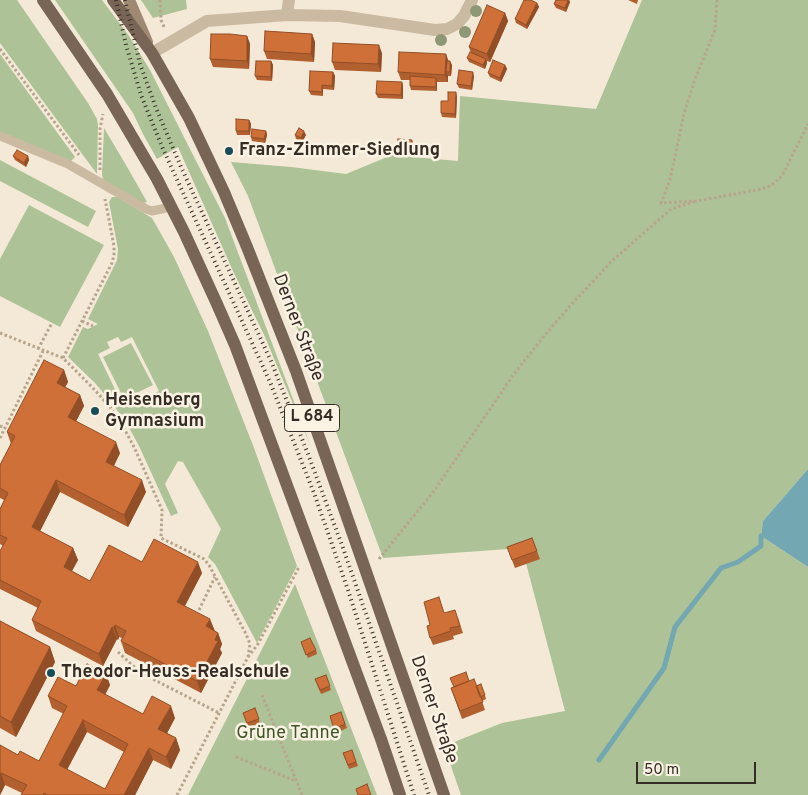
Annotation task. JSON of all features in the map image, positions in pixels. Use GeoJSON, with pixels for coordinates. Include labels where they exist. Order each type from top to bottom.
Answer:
{"type":"FeatureCollection","features":[{"type":"Feature","properties":{"kind":"main road","name":"L 684"},"geometry":{"type":"LineString","coordinates":[[44,0],[107,94],[157,179],[217,304],[235,345],[382,739],[400,795]]}},
{"type":"Feature","properties":{"kind":"main road","name":"L 684"},"geometry":{"type":"LineString","coordinates":[[113,0],[152,53]]}},
{"type":"Feature","properties":{"kind":"main road"},"geometry":{"type":"LineString","coordinates":[[129,0],[152,53]]}},
{"type":"Feature","properties":{"kind":"main road","name":"Derner Straße"},"geometry":{"type":"LineString","coordinates":[[152,53],[189,118],[248,246],[296,372],[444,795]]}},
{"type":"Feature","properties":{"kind":"street"},"geometry":{"type":"LineString","coordinates":[[287,15],[289,0]]}},
{"type":"Feature","properties":{"kind":"street"},"geometry":{"type":"LineString","coordinates":[[152,53],[206,21],[287,15],[340,16],[435,30],[447,29],[457,24],[464,16],[472,0]]}},
{"type":"Feature","properties":{"kind":"lane"},"geometry":{"type":"LineString","coordinates":[[0,136],[68,164],[146,209],[152,211],[171,207]]}},
{"type":"Feature","properties":{"kind":"path"},"geometry":{"type":"LineString","coordinates":[[160,0],[161,20],[165,29]]}},
{"type":"Feature","properties":{"kind":"path"},"geometry":{"type":"LineString","coordinates":[[697,201],[661,202],[670,180],[684,114],[715,30],[717,0]]}},
{"type":"Feature","properties":{"kind":"path"},"geometry":{"type":"LineString","coordinates":[[0,49],[82,160]]}},
{"type":"Feature","properties":{"kind":"path"},"geometry":{"type":"LineString","coordinates":[[63,358],[112,263],[114,255],[114,246],[100,183],[100,129],[107,94]]}},
{"type":"Feature","properties":{"kind":"path"},"geometry":{"type":"LineString","coordinates":[[379,559],[434,491],[514,374],[570,306],[613,260],[671,210],[697,201],[762,189],[772,185],[782,176],[808,124]]}},
{"type":"Feature","properties":{"kind":"path"},"geometry":{"type":"LineString","coordinates":[[82,321],[93,326]]}},
{"type":"Feature","properties":{"kind":"path"},"geometry":{"type":"LineString","coordinates":[[38,349],[52,323]]}},
{"type":"Feature","properties":{"kind":"path"},"geometry":{"type":"LineString","coordinates":[[0,333],[63,358],[110,407],[125,430],[162,510],[161,538],[204,559],[209,565],[246,634],[250,644],[248,657]]}},
{"type":"Feature","properties":{"kind":"path"},"geometry":{"type":"LineString","coordinates":[[0,438],[43,351]]}},
{"type":"Feature","properties":{"kind":"path"},"geometry":{"type":"LineString","coordinates":[[0,426],[5,428]]}},
{"type":"Feature","properties":{"kind":"path"},"geometry":{"type":"LineString","coordinates":[[177,795],[248,657],[258,644],[299,567]]}},
{"type":"Feature","properties":{"kind":"path"},"geometry":{"type":"LineString","coordinates":[[199,610],[216,577]]}},
{"type":"Feature","properties":{"kind":"path"},"geometry":{"type":"LineString","coordinates":[[118,652],[141,673],[219,712]]}},
{"type":"Feature","properties":{"kind":"path"},"geometry":{"type":"LineString","coordinates":[[262,695],[302,795]]}},
{"type":"Feature","properties":{"kind":"path"},"geometry":{"type":"LineString","coordinates":[[236,757],[296,781]]}},
{"type":"Feature","properties":{"kind":"green space"},"geometry":{"type":"Polygon","coordinates":[[[0,0],[17,0],[97,119],[97,174],[0,43],[0,0]]]}},
{"type":"Feature","properties":{"kind":"green space"},"geometry":{"type":"Polygon","coordinates":[[[55,0],[102,0],[129,36],[150,70],[225,218],[311,447],[265,337],[233,271],[178,147],[157,159],[133,113],[55,0]]]}},
{"type":"Feature","properties":{"kind":"green space"},"geometry":{"type":"Polygon","coordinates":[[[141,0],[186,0],[187,9],[153,18],[141,0]]]}},
{"type":"Feature","properties":{"kind":"green space"},"geometry":{"type":"Polygon","coordinates":[[[642,0],[808,0],[808,469],[763,521],[761,536],[808,567],[808,795],[461,795],[444,746],[502,723],[565,711],[522,548],[383,558],[248,196],[231,162],[346,174],[392,155],[458,161],[460,96],[596,109],[642,0]]]}},
{"type":"Feature","properties":{"kind":"green space"},"geometry":{"type":"Polygon","coordinates":[[[0,54],[75,157],[70,162],[0,132],[0,54]]]}},
{"type":"Feature","properties":{"kind":"green space"},"geometry":{"type":"Polygon","coordinates":[[[104,128],[147,202],[143,203],[103,180],[104,128]]]}},
{"type":"Feature","properties":{"kind":"green space"},"geometry":{"type":"Polygon","coordinates":[[[0,160],[96,211],[88,227],[0,181],[0,160]]]}},
{"type":"Feature","properties":{"kind":"green space"},"geometry":{"type":"Polygon","coordinates":[[[112,197],[117,197],[152,218],[174,257],[208,331],[254,448],[297,566],[257,643],[215,564],[208,557],[221,529],[183,462],[178,461],[165,484],[178,513],[171,516],[127,424],[95,383],[68,357],[83,327],[88,329],[98,324],[88,319],[117,260],[118,249],[109,202],[112,197]],[[118,337],[107,342],[110,348],[98,354],[124,408],[159,391],[132,337],[121,342],[118,337]]]}},
{"type":"Feature","properties":{"kind":"green space"},"geometry":{"type":"Polygon","coordinates":[[[29,205],[104,245],[60,327],[0,296],[0,259],[29,205]]]}},
{"type":"Feature","properties":{"kind":"green space"},"geometry":{"type":"Polygon","coordinates":[[[131,343],[153,385],[124,399],[103,357],[131,343]]]}},
{"type":"Feature","properties":{"kind":"green space","name":"Grüne Tanne"},"geometry":{"type":"Polygon","coordinates":[[[295,584],[377,795],[188,795],[295,584]]]}},
{"type":"Feature","properties":{"kind":"water"},"geometry":{"type":"Polygon","coordinates":[[[808,469],[808,567],[761,536],[763,521],[808,469]]]}},
{"type":"Feature","properties":{"kind":"building"},"geometry":{"type":"Polygon","coordinates":[[[524,0],[531,0],[537,3],[526,25],[515,19],[524,0]]]}},
{"type":"Feature","properties":{"kind":"building"},"geometry":{"type":"Polygon","coordinates":[[[556,0],[568,0],[565,8],[554,4],[556,0]]]}},
{"type":"Feature","properties":{"kind":"building"},"geometry":{"type":"Polygon","coordinates":[[[487,5],[505,13],[487,54],[469,47],[487,5]]]}},
{"type":"Feature","properties":{"kind":"building"},"geometry":{"type":"Polygon","coordinates":[[[265,31],[312,34],[311,54],[264,51],[265,31]]]}},
{"type":"Feature","properties":{"kind":"building"},"geometry":{"type":"Polygon","coordinates":[[[211,34],[247,36],[247,61],[210,59],[211,34]]]}},
{"type":"Feature","properties":{"kind":"building"},"geometry":{"type":"Polygon","coordinates":[[[333,43],[379,45],[378,64],[332,62],[333,43]]]}},
{"type":"Feature","properties":{"kind":"building"},"geometry":{"type":"Polygon","coordinates":[[[399,52],[446,54],[445,75],[398,72],[399,52]]]}},
{"type":"Feature","properties":{"kind":"building"},"geometry":{"type":"Polygon","coordinates":[[[470,52],[486,59],[483,65],[467,58],[470,52]]]}},
{"type":"Feature","properties":{"kind":"building"},"geometry":{"type":"Polygon","coordinates":[[[493,60],[505,65],[500,78],[488,73],[493,60]]]}},
{"type":"Feature","properties":{"kind":"building"},"geometry":{"type":"Polygon","coordinates":[[[256,61],[271,61],[271,77],[255,76],[256,61]]]}},
{"type":"Feature","properties":{"kind":"building"},"geometry":{"type":"Polygon","coordinates":[[[447,61],[450,61],[450,72],[446,72],[447,61]]]}},
{"type":"Feature","properties":{"kind":"building"},"geometry":{"type":"Polygon","coordinates":[[[459,70],[473,72],[471,86],[457,84],[459,70]]]}},
{"type":"Feature","properties":{"kind":"building"},"geometry":{"type":"Polygon","coordinates":[[[310,71],[333,72],[332,86],[322,85],[322,92],[309,91],[310,71]]]}},
{"type":"Feature","properties":{"kind":"building"},"geometry":{"type":"Polygon","coordinates":[[[410,76],[436,78],[436,87],[410,86],[410,76]]]}},
{"type":"Feature","properties":{"kind":"building"},"geometry":{"type":"Polygon","coordinates":[[[377,81],[402,82],[401,95],[376,94],[377,81]]]}},
{"type":"Feature","properties":{"kind":"building"},"geometry":{"type":"Polygon","coordinates":[[[448,92],[456,92],[455,114],[441,113],[441,101],[448,101],[448,92]]]}},
{"type":"Feature","properties":{"kind":"building"},"geometry":{"type":"Polygon","coordinates":[[[236,119],[249,120],[249,131],[236,131],[236,119]]]}},
{"type":"Feature","properties":{"kind":"building"},"geometry":{"type":"Polygon","coordinates":[[[299,128],[304,131],[301,138],[295,135],[299,128]]]}},
{"type":"Feature","properties":{"kind":"building"},"geometry":{"type":"Polygon","coordinates":[[[252,129],[266,131],[264,139],[251,137],[252,129]]]}},
{"type":"Feature","properties":{"kind":"building"},"geometry":{"type":"Polygon","coordinates":[[[398,139],[412,140],[411,149],[397,148],[398,139]]]}},
{"type":"Feature","properties":{"kind":"building"},"geometry":{"type":"Polygon","coordinates":[[[17,150],[28,156],[24,163],[13,156],[17,150]]]}},
{"type":"Feature","properties":{"kind":"building"},"geometry":{"type":"Polygon","coordinates":[[[44,360],[64,370],[57,383],[80,395],[68,417],[116,442],[106,462],[142,480],[124,515],[56,480],[32,527],[73,548],[64,567],[90,581],[109,545],[142,562],[154,539],[198,562],[177,602],[210,619],[206,626],[218,633],[215,640],[218,641],[197,681],[121,641],[126,631],[115,625],[114,628],[112,627],[99,654],[32,620],[41,601],[0,580],[0,551],[7,538],[0,535],[0,509],[8,493],[0,488],[0,465],[15,436],[7,432],[44,360]]]}},
{"type":"Feature","properties":{"kind":"building"},"geometry":{"type":"Polygon","coordinates":[[[532,538],[537,551],[512,560],[507,547],[532,538]]]}},
{"type":"Feature","properties":{"kind":"building"},"geometry":{"type":"Polygon","coordinates":[[[439,597],[444,613],[455,610],[460,626],[450,628],[451,631],[430,638],[427,626],[430,625],[424,602],[439,597]]]}},
{"type":"Feature","properties":{"kind":"building"},"geometry":{"type":"Polygon","coordinates":[[[0,621],[50,647],[11,722],[0,716],[0,621]]]}},
{"type":"Feature","properties":{"kind":"building"},"geometry":{"type":"Polygon","coordinates":[[[310,638],[316,650],[306,655],[301,642],[310,638]]]}},
{"type":"Feature","properties":{"kind":"building"},"geometry":{"type":"Polygon","coordinates":[[[87,664],[106,674],[97,690],[143,714],[152,696],[171,706],[158,729],[176,738],[166,757],[149,748],[124,795],[48,795],[44,793],[43,795],[21,795],[27,785],[1,773],[0,776],[0,745],[18,755],[20,751],[39,761],[67,706],[48,696],[58,677],[76,686],[87,664]],[[83,720],[59,765],[105,789],[128,744],[83,720]]]}},
{"type":"Feature","properties":{"kind":"building"},"geometry":{"type":"Polygon","coordinates":[[[466,672],[469,681],[454,687],[450,678],[466,672]]]}},
{"type":"Feature","properties":{"kind":"building"},"geometry":{"type":"Polygon","coordinates":[[[326,675],[330,686],[320,690],[315,679],[326,675]]]}},
{"type":"Feature","properties":{"kind":"building"},"geometry":{"type":"Polygon","coordinates":[[[474,679],[483,702],[460,711],[451,688],[474,679]]]}},
{"type":"Feature","properties":{"kind":"building"},"geometry":{"type":"Polygon","coordinates":[[[481,684],[485,695],[480,697],[476,686],[481,684]]]}},
{"type":"Feature","properties":{"kind":"building"},"geometry":{"type":"Polygon","coordinates":[[[255,708],[259,719],[247,723],[243,713],[255,708]]]}},
{"type":"Feature","properties":{"kind":"building"},"geometry":{"type":"Polygon","coordinates":[[[341,712],[345,724],[334,729],[330,716],[341,712]]]}},
{"type":"Feature","properties":{"kind":"building"},"geometry":{"type":"Polygon","coordinates":[[[352,750],[356,762],[348,765],[343,753],[352,750]]]}},
{"type":"Feature","properties":{"kind":"building"},"geometry":{"type":"Polygon","coordinates":[[[367,784],[371,795],[358,795],[356,789],[367,784]]]}},
{"type":"Feature","properties":{"kind":"waterway"},"geometry":{"type":"LineString","coordinates":[[599,760],[664,668],[675,627],[721,568],[738,562],[761,546],[761,536]]}},
{"type":"Feature","properties":{"kind":"railway"},"geometry":{"type":"LineString","coordinates":[[116,0],[126,45],[141,95],[163,149],[270,382],[314,493],[348,590],[414,795]]}},
{"type":"Feature","properties":{"kind":"railway"},"geometry":{"type":"LineString","coordinates":[[125,0],[140,64],[156,108],[181,167],[271,361],[308,454],[343,548],[429,795]]}},
{"type":"Feature","properties":{"kind":"place","name":"Franz-Zimmer-Siedlung"},"geometry":{"type":"Point","coordinates":[229,151]}},
{"type":"Feature","properties":{"kind":"place","name":"Heisenberg Gymnasium"},"geometry":{"type":"Point","coordinates":[95,411]}},
{"type":"Feature","properties":{"kind":"place","name":"Theodor-Heuss-Realschule"},"geometry":{"type":"Point","coordinates":[51,673]}}]}
